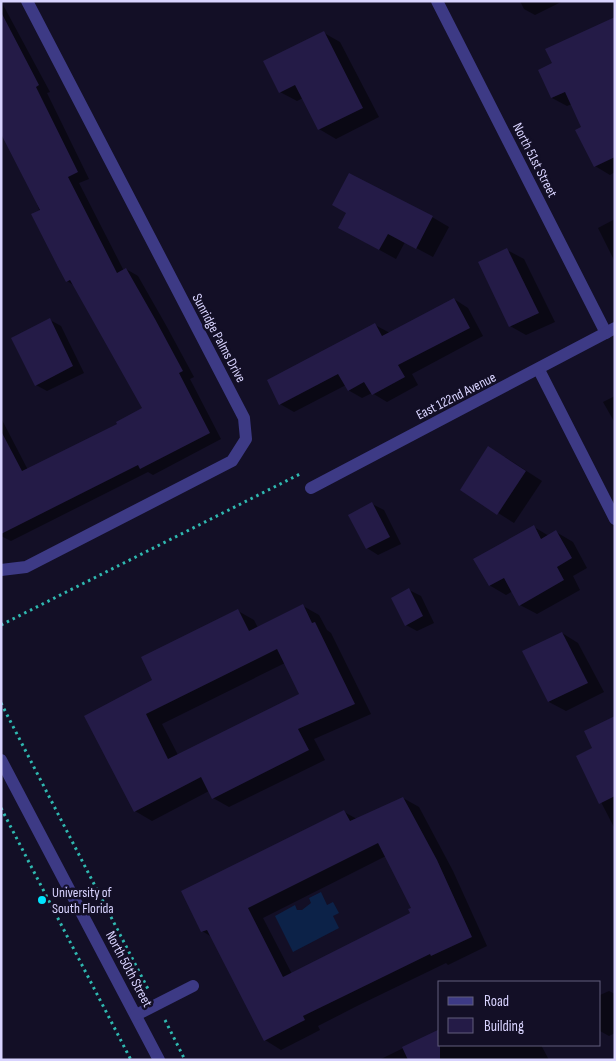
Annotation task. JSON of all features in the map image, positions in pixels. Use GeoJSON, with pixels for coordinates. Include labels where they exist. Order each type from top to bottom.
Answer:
{"type":"FeatureCollection","features":[{"type":"Feature","properties":{"kind":"street","name":"Sunridge Palms Drive"},"geometry":{"type":"LineString","coordinates":[[1,570],[26,567],[232,461],[246,439],[244,418],[27,1]]}},
{"type":"Feature","properties":{"kind":"street","name":"North 51st Street"},"geometry":{"type":"LineString","coordinates":[[437,1],[610,331]]}},
{"type":"Feature","properties":{"kind":"street","name":"East 122nd Avenue"},"geometry":{"type":"LineString","coordinates":[[311,488],[539,370],[610,331]]}},
{"type":"Feature","properties":{"kind":"street"},"geometry":{"type":"LineString","coordinates":[[539,370],[615,519]]}},
{"type":"Feature","properties":{"kind":"street","name":"North 50th Street"},"geometry":{"type":"LineString","coordinates":[[1,760],[159,1060]]}},
{"type":"Feature","properties":{"kind":"street"},"geometry":{"type":"LineString","coordinates":[[136,1015],[193,986]]}},
{"type":"Feature","properties":{"kind":"path"},"geometry":{"type":"LineString","coordinates":[[1,703],[151,994]]}},
{"type":"Feature","properties":{"kind":"path"},"geometry":{"type":"LineString","coordinates":[[1,808],[131,1060]]}},
{"type":"Feature","properties":{"kind":"path"},"geometry":{"type":"LineString","coordinates":[[164,1019],[185,1060]]}},
{"type":"Feature","properties":{"kind":"water"},"geometry":{"type":"Polygon","coordinates":[[[321,892],[327,905],[333,902],[339,913],[333,916],[339,928],[293,952],[275,916],[295,905],[297,910],[302,910],[311,903],[309,898],[321,892]]]}},
{"type":"Feature","properties":{"kind":"building"},"geometry":{"type":"Polygon","coordinates":[[[1,12],[39,85],[36,87],[78,172],[68,177],[117,273],[126,268],[155,319],[183,371],[179,373],[210,433],[140,469],[138,465],[1,534],[1,431],[22,471],[117,424],[116,422],[142,408],[70,280],[66,282],[58,267],[31,214],[40,210],[1,134],[1,12]]]}},
{"type":"Feature","properties":{"kind":"building"},"geometry":{"type":"Polygon","coordinates":[[[615,17],[615,157],[594,167],[575,130],[581,127],[565,92],[551,98],[538,70],[552,63],[545,49],[615,17]]]}},
{"type":"Feature","properties":{"kind":"building"},"geometry":{"type":"Polygon","coordinates":[[[324,31],[363,108],[318,130],[295,85],[279,93],[263,61],[324,31]]]}},
{"type":"Feature","properties":{"kind":"building"},"geometry":{"type":"Polygon","coordinates":[[[349,173],[433,216],[416,249],[388,234],[379,250],[338,228],[346,213],[332,205],[349,173]]]}},
{"type":"Feature","properties":{"kind":"building"},"geometry":{"type":"Polygon","coordinates":[[[507,248],[539,313],[509,327],[478,262],[507,248]]]}},
{"type":"Feature","properties":{"kind":"building"},"geometry":{"type":"Polygon","coordinates":[[[454,298],[470,328],[398,365],[405,377],[372,395],[364,382],[348,391],[338,374],[279,405],[267,380],[375,323],[382,336],[454,298]]]}},
{"type":"Feature","properties":{"kind":"building"},"geometry":{"type":"Polygon","coordinates":[[[50,318],[73,366],[35,386],[11,338],[50,318]]]}},
{"type":"Feature","properties":{"kind":"building"},"geometry":{"type":"Polygon","coordinates":[[[488,446],[526,471],[497,515],[460,490],[488,446]]]}},
{"type":"Feature","properties":{"kind":"building"},"geometry":{"type":"Polygon","coordinates":[[[372,502],[390,537],[366,549],[348,515],[372,502]]]}},
{"type":"Feature","properties":{"kind":"building"},"geometry":{"type":"Polygon","coordinates":[[[534,525],[541,539],[556,530],[572,558],[557,567],[564,580],[519,606],[504,578],[489,586],[473,559],[534,525]]]}},
{"type":"Feature","properties":{"kind":"building"},"geometry":{"type":"Polygon","coordinates":[[[409,588],[423,616],[405,626],[391,598],[409,588]]]}},
{"type":"Feature","properties":{"kind":"building"},"geometry":{"type":"Polygon","coordinates":[[[303,604],[312,623],[315,622],[355,704],[298,729],[309,750],[212,799],[201,777],[134,812],[84,716],[152,680],[141,657],[238,609],[249,631],[303,604]],[[277,649],[146,714],[168,759],[299,694],[277,649]]]}},
{"type":"Feature","properties":{"kind":"building"},"geometry":{"type":"Polygon","coordinates":[[[562,632],[588,683],[548,702],[522,651],[562,632]]]}},
{"type":"Feature","properties":{"kind":"building"},"geometry":{"type":"Polygon","coordinates":[[[615,716],[615,796],[599,804],[576,756],[592,748],[584,731],[615,716]]]}},
{"type":"Feature","properties":{"kind":"building"},"geometry":{"type":"Polygon","coordinates":[[[403,797],[437,860],[472,937],[431,956],[430,954],[303,1016],[305,1020],[264,1041],[207,930],[201,932],[181,891],[344,810],[350,821],[403,797]],[[378,843],[248,908],[283,977],[410,913],[408,909],[411,908],[378,843]]]}},
{"type":"Feature","properties":{"kind":"building"},"geometry":{"type":"Polygon","coordinates":[[[438,1030],[440,1060],[408,1060],[402,1047],[438,1030]]]}},
{"type":"Feature","properties":{"kind":"place","name":"University of South Florida"},"geometry":{"type":"Point","coordinates":[42,900]}}]}
